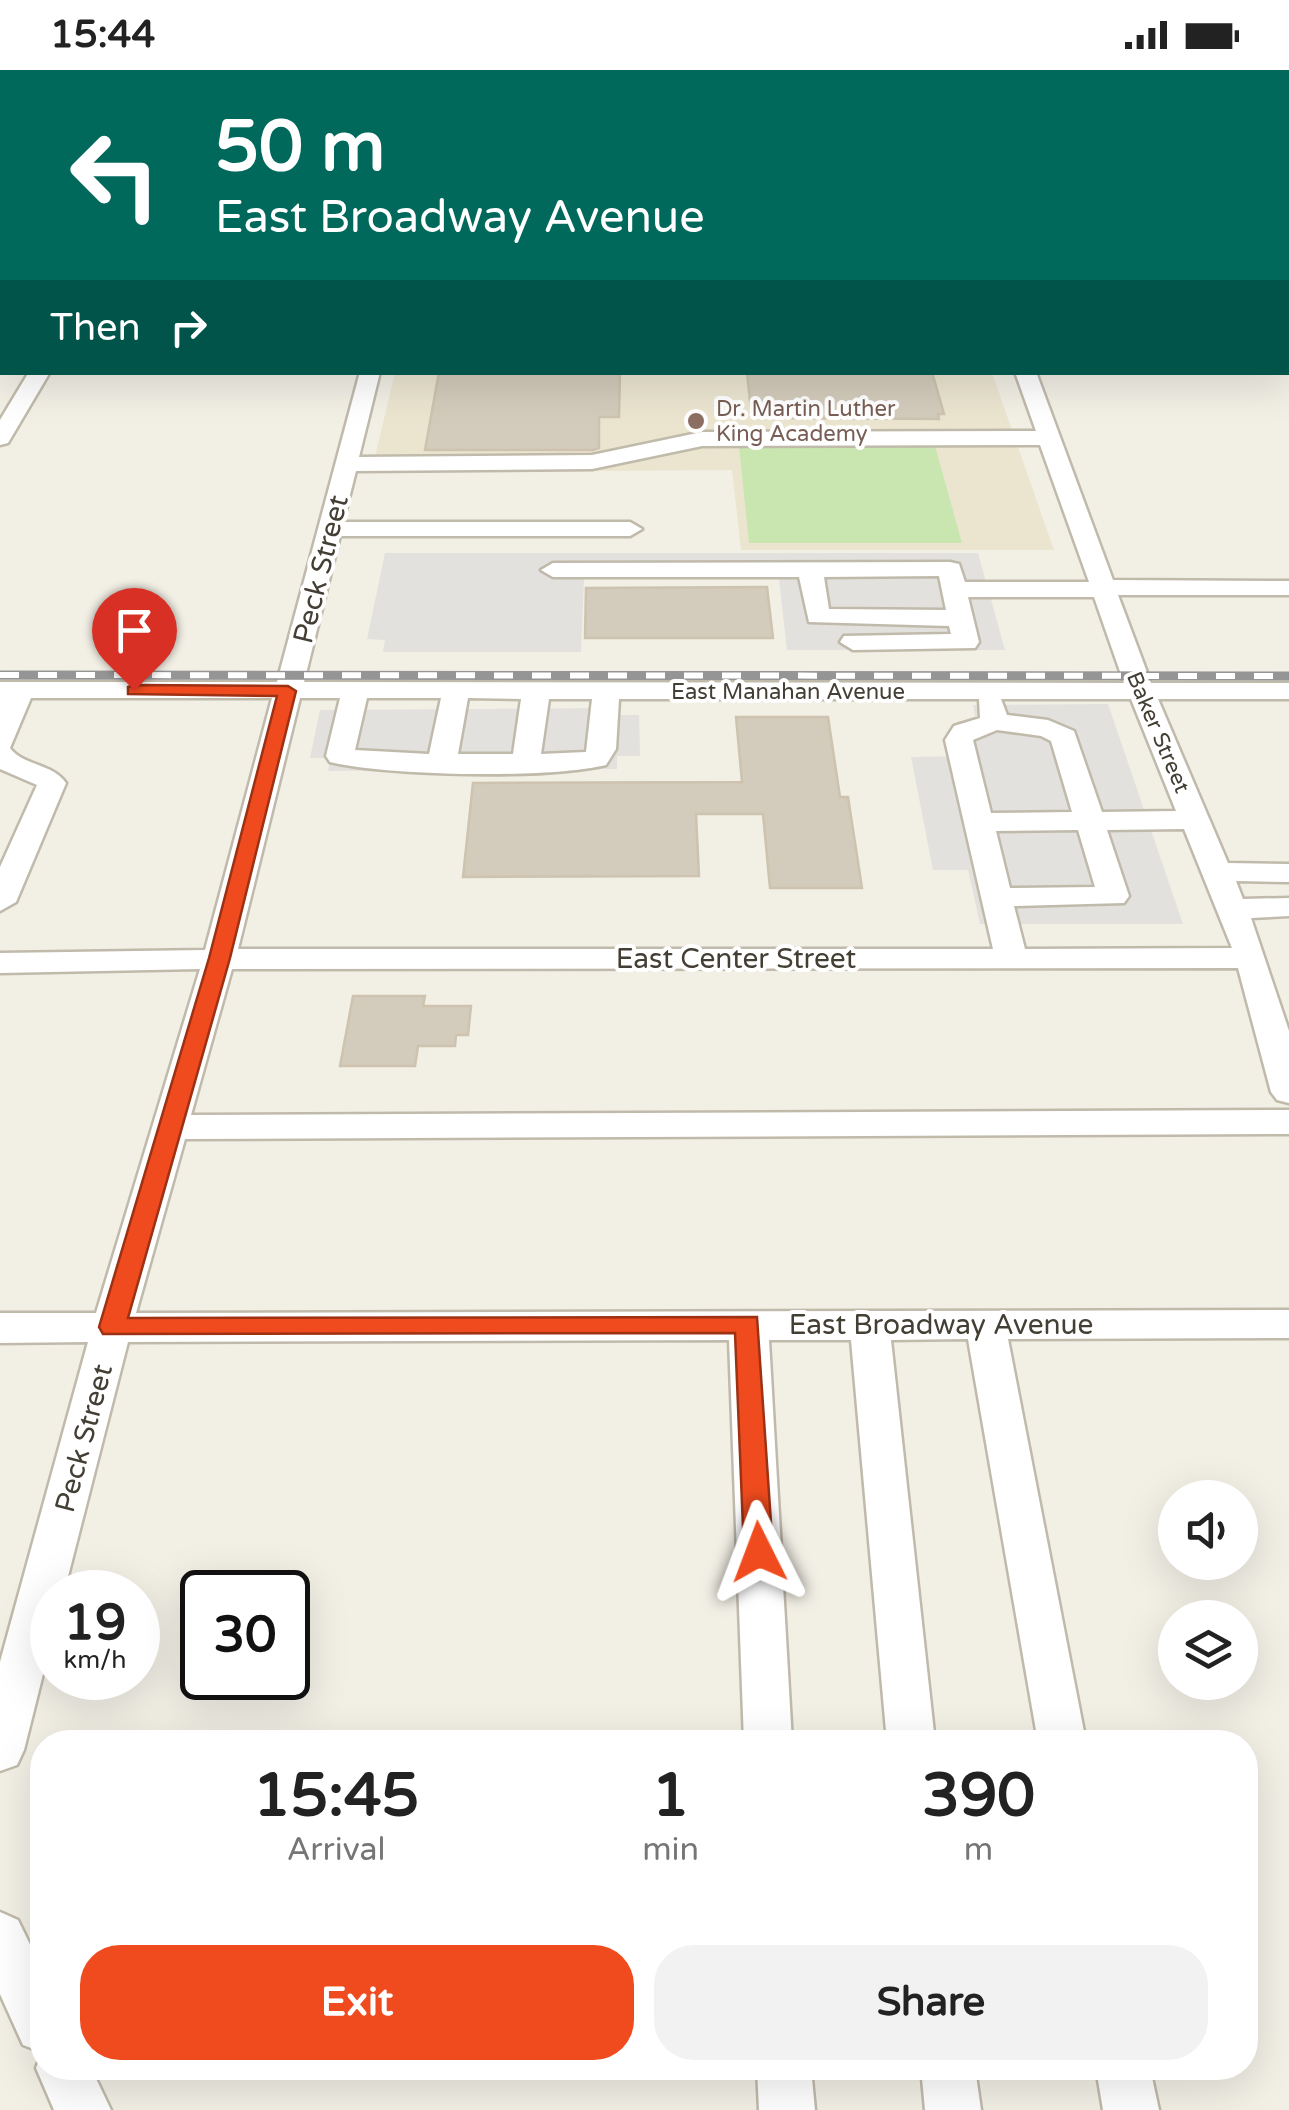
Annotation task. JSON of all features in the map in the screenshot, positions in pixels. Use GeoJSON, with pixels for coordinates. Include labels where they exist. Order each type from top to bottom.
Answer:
{"type":"FeatureCollection","features":[{"type":"Feature","properties":{"kind":"street"},"geometry":{"type":"LineString","coordinates":[[0,438],[38,375]]}},
{"type":"Feature","properties":{"kind":"street","name":"Peck Street"},"geometry":{"type":"LineString","coordinates":[[0,1750],[112,1327],[219,958],[369,375]]}},
{"type":"Feature","properties":{"kind":"street","name":"Baker Street"},"geometry":{"type":"LineString","coordinates":[[1026,375],[1103,588],[1252,958],[1287,1081]]}},
{"type":"Feature","properties":{"kind":"street"},"geometry":{"type":"LineString","coordinates":[[346,464],[592,462],[702,439],[1048,438]]}},
{"type":"Feature","properties":{"kind":"street"},"geometry":{"type":"LineString","coordinates":[[330,529],[630,529]]}},
{"type":"Feature","properties":{"kind":"street"},"geometry":{"type":"LineString","coordinates":[[553,570],[950,569],[966,642],[822,642],[810,570]]}},
{"type":"Feature","properties":{"kind":"street"},"geometry":{"type":"LineString","coordinates":[[954,589],[1289,588]]}},
{"type":"Feature","properties":{"kind":"street"},"geometry":{"type":"LineString","coordinates":[[0,744],[10,690]]}},
{"type":"Feature","properties":{"kind":"street","name":"East Manahan Avenue"},"geometry":{"type":"LineString","coordinates":[[10,690],[1289,691]]}},
{"type":"Feature","properties":{"kind":"street"},"geometry":{"type":"LineString","coordinates":[[442,762],[456,691]]}},
{"type":"Feature","properties":{"kind":"street"},"geometry":{"type":"LineString","coordinates":[[526,763],[536,691]]}},
{"type":"Feature","properties":{"kind":"street"},"geometry":{"type":"LineString","coordinates":[[355,692],[340,756],[374,762],[526,763],[596,759],[602,748],[606,691]]}},
{"type":"Feature","properties":{"kind":"street"},"geometry":{"type":"LineString","coordinates":[[987,691],[996,722]]}},
{"type":"Feature","properties":{"kind":"street"},"geometry":{"type":"LineString","coordinates":[[996,897],[1113,896],[1064,736],[1048,728],[996,722],[964,732],[958,740],[996,897],[1011,958]]}},
{"type":"Feature","properties":{"kind":"street"},"geometry":{"type":"LineString","coordinates":[[0,754],[4,762],[40,773],[52,783],[14,837],[0,902]]}},
{"type":"Feature","properties":{"kind":"street"},"geometry":{"type":"LineString","coordinates":[[978,822],[1196,820]]}},
{"type":"Feature","properties":{"kind":"street"},"geometry":{"type":"LineString","coordinates":[[1217,872],[1289,873]]}},
{"type":"Feature","properties":{"kind":"street"},"geometry":{"type":"LineString","coordinates":[[1232,909],[1289,907]]}},
{"type":"Feature","properties":{"kind":"street","name":"East Center Street"},"geometry":{"type":"LineString","coordinates":[[0,963],[219,958],[1252,958]]}},
{"type":"Feature","properties":{"kind":"street"},"geometry":{"type":"LineString","coordinates":[[170,1127],[1289,1122]]}},
{"type":"Feature","properties":{"kind":"street"},"geometry":{"type":"LineString","coordinates":[[748,1324],[767,1730]]}},
{"type":"Feature","properties":{"kind":"street"},"geometry":{"type":"LineString","coordinates":[[869,1324],[910,1730]]}},
{"type":"Feature","properties":{"kind":"street"},"geometry":{"type":"LineString","coordinates":[[985,1324],[1060,1730]]}},
{"type":"Feature","properties":{"kind":"street","name":"East Broadway Avenue"},"geometry":{"type":"LineString","coordinates":[[0,1328],[1289,1324]]}},
{"type":"Feature","properties":{"kind":"street"},"geometry":{"type":"LineString","coordinates":[[0,1937],[30,2001]]}},
{"type":"Feature","properties":{"kind":"street"},"geometry":{"type":"LineString","coordinates":[[68,2080],[83,2110]]}},
{"type":"Feature","properties":{"kind":"street"},"geometry":{"type":"LineString","coordinates":[[785,2080],[787,2110]]}},
{"type":"Feature","properties":{"kind":"street"},"geometry":{"type":"LineString","coordinates":[[949,2080],[953,2110]]}},
{"type":"Feature","properties":{"kind":"street"},"geometry":{"type":"LineString","coordinates":[[1124,2080],[1130,2110]]}},
{"type":"Feature","properties":{"kind":"shaded area","name":"Dr. Martin Luther King Academy"},"geometry":{"type":"Polygon","coordinates":[[[395,375],[993,375],[1054,550],[741,550],[732,470],[371,473],[395,375]]]}},
{"type":"Feature","properties":{"kind":"shaded area"},"geometry":{"type":"Polygon","coordinates":[[[385,553],[978,553],[1005,650],[787,650],[779,579],[584,579],[581,652],[383,652],[385,640],[367,639],[385,553]]]}},
{"type":"Feature","properties":{"kind":"shaded area"},"geometry":{"type":"Polygon","coordinates":[[[1108,704],[1183,924],[980,924],[968,870],[933,870],[911,757],[966,756],[958,721],[976,721],[973,705],[1108,704]]]}},
{"type":"Feature","properties":{"kind":"shaded area"},"geometry":{"type":"Polygon","coordinates":[[[613,708],[614,715],[639,715],[640,756],[617,756],[617,769],[328,771],[331,758],[310,758],[320,710],[613,708]]]}},
{"type":"Feature","properties":{"kind":"green space"},"geometry":{"type":"Polygon","coordinates":[[[739,446],[935,446],[962,543],[749,543],[739,446]]]}},
{"type":"Feature","properties":{"kind":"building"},"geometry":{"type":"Polygon","coordinates":[[[438,375],[620,375],[619,417],[599,417],[599,448],[425,450],[438,375]]]}},
{"type":"Feature","properties":{"kind":"building"},"geometry":{"type":"Polygon","coordinates":[[[747,375],[933,375],[944,414],[938,414],[939,419],[785,418],[784,411],[751,411],[747,375]]]}},
{"type":"Feature","properties":{"kind":"building"},"geometry":{"type":"Polygon","coordinates":[[[767,587],[773,638],[585,638],[586,588],[767,587]]]}},
{"type":"Feature","properties":{"kind":"building"},"geometry":{"type":"Polygon","coordinates":[[[736,717],[828,717],[840,797],[848,797],[862,888],[770,888],[763,814],[696,814],[699,876],[463,877],[473,783],[742,782],[736,717]]]}},
{"type":"Feature","properties":{"kind":"building"},"geometry":{"type":"Polygon","coordinates":[[[353,996],[425,996],[423,1006],[471,1006],[468,1035],[456,1035],[455,1046],[418,1046],[415,1066],[340,1066],[353,996]]]}},
{"type":"Feature","properties":{"kind":"railway"},"geometry":{"type":"LineString","coordinates":[[0,675],[1289,676]]}},
{"type":"Feature","properties":{"kind":"place","name":"Dr. Martin Luther King Academy"},"geometry":{"type":"Point","coordinates":[696,421]}},
{"type":"Feature","properties":{"kind":"route"},"geometry":{"type":"LineString","coordinates":[[134,690],[288,691],[219,958],[112,1327],[748,1324],[759,1552]]}}]}
